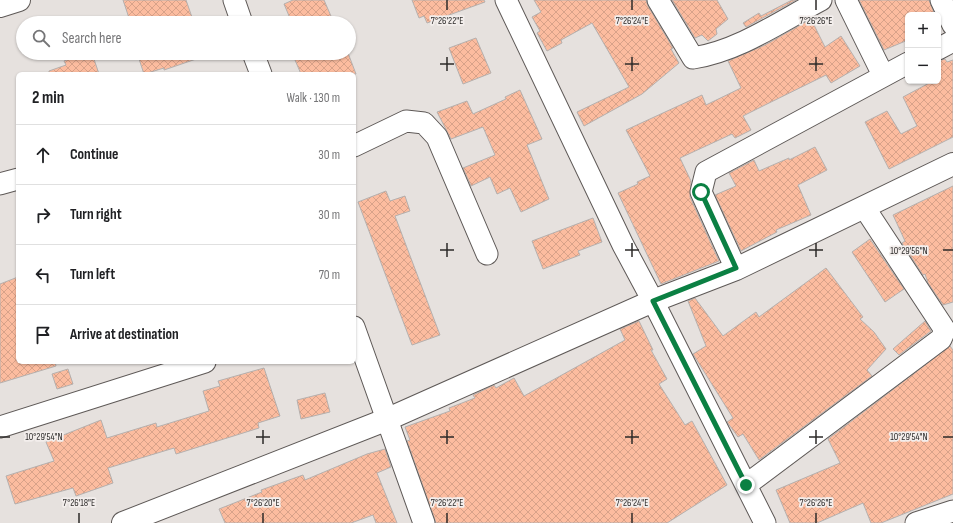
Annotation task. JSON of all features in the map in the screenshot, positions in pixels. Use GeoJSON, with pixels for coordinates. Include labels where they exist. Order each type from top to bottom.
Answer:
{"type":"FeatureCollection","features":[{"type":"Feature","properties":{"kind":"street"},"geometry":{"type":"LineString","coordinates":[[0,6],[19,0]]}},
{"type":"Feature","properties":{"kind":"street"},"geometry":{"type":"LineString","coordinates":[[234,0],[240,16]]}},
{"type":"Feature","properties":{"kind":"street"},"geometry":{"type":"LineString","coordinates":[[506,0],[623,245],[653,301],[765,523]]}},
{"type":"Feature","properties":{"kind":"street"},"geometry":{"type":"LineString","coordinates":[[658,0],[693,58],[706,56],[740,43],[821,0]]}},
{"type":"Feature","properties":{"kind":"street"},"geometry":{"type":"LineString","coordinates":[[846,0],[884,75]]}},
{"type":"Feature","properties":{"kind":"street"},"geometry":{"type":"LineString","coordinates":[[941,0],[953,24]]}},
{"type":"Feature","properties":{"kind":"street"},"geometry":{"type":"LineString","coordinates":[[941,47],[953,41]]}},
{"type":"Feature","properties":{"kind":"street"},"geometry":{"type":"LineString","coordinates":[[255,60],[259,72]]}},
{"type":"Feature","properties":{"kind":"street"},"geometry":{"type":"LineString","coordinates":[[736,268],[701,192],[706,172],[905,64]]}},
{"type":"Feature","properties":{"kind":"street"},"geometry":{"type":"LineString","coordinates":[[356,145],[406,121],[424,124],[437,136],[487,254]]}},
{"type":"Feature","properties":{"kind":"street"},"geometry":{"type":"LineString","coordinates":[[123,523],[388,419],[653,301],[736,268],[953,164]]}},
{"type":"Feature","properties":{"kind":"street"},"geometry":{"type":"LineString","coordinates":[[0,184],[16,180]]}},
{"type":"Feature","properties":{"kind":"street"},"geometry":{"type":"LineString","coordinates":[[746,485],[941,339],[946,330],[864,207]]}},
{"type":"Feature","properties":{"kind":"street"},"geometry":{"type":"LineString","coordinates":[[356,332],[424,523]]}},
{"type":"Feature","properties":{"kind":"street"},"geometry":{"type":"LineString","coordinates":[[0,427],[199,364]]}},
{"type":"Feature","properties":{"kind":"street"},"geometry":{"type":"LineString","coordinates":[[916,523],[946,516]]}},
{"type":"Feature","properties":{"kind":"building"},"geometry":{"type":"Polygon","coordinates":[[[123,0],[186,0],[192,16],[128,16],[123,0]]]}},
{"type":"Feature","properties":{"kind":"building"},"geometry":{"type":"Polygon","coordinates":[[[293,0],[324,0],[331,16],[289,16],[284,4],[293,0]]]}},
{"type":"Feature","properties":{"kind":"building"},"geometry":{"type":"Polygon","coordinates":[[[412,0],[484,0],[485,2],[427,23],[424,16],[419,18],[412,0]]]}},
{"type":"Feature","properties":{"kind":"building"},"geometry":{"type":"Polygon","coordinates":[[[534,0],[646,0],[673,48],[671,49],[679,63],[642,94],[584,126],[577,112],[629,87],[592,23],[561,40],[562,43],[547,51],[537,33],[540,31],[532,17],[541,12],[534,0]]]}},
{"type":"Feature","properties":{"kind":"building"},"geometry":{"type":"Polygon","coordinates":[[[672,0],[717,0],[728,19],[716,29],[717,34],[708,41],[702,35],[695,38],[672,0]]]}},
{"type":"Feature","properties":{"kind":"building"},"geometry":{"type":"Polygon","coordinates":[[[792,0],[796,0],[746,27],[743,23],[759,13],[761,16],[792,0]]]}},
{"type":"Feature","properties":{"kind":"building"},"geometry":{"type":"Polygon","coordinates":[[[859,0],[929,0],[934,12],[905,12],[905,41],[884,50],[859,0]]]}},
{"type":"Feature","properties":{"kind":"building"},"geometry":{"type":"Polygon","coordinates":[[[811,19],[825,47],[841,36],[860,66],[831,83],[826,75],[743,116],[751,130],[735,138],[732,134],[680,158],[691,181],[690,197],[719,261],[661,284],[618,193],[638,184],[637,182],[650,176],[626,130],[702,95],[706,105],[741,88],[728,61],[765,45],[811,19]]]}},
{"type":"Feature","properties":{"kind":"building"},"geometry":{"type":"Polygon","coordinates":[[[476,38],[491,73],[463,84],[449,48],[476,38]]]}},
{"type":"Feature","properties":{"kind":"building"},"geometry":{"type":"Polygon","coordinates":[[[945,59],[947,62],[953,60],[953,137],[889,169],[865,122],[887,111],[901,134],[917,126],[903,97],[927,84],[941,84],[941,60],[945,59]]]}},
{"type":"Feature","properties":{"kind":"building"},"geometry":{"type":"Polygon","coordinates":[[[94,60],[98,72],[49,72],[66,65],[64,61],[94,60]]]}},
{"type":"Feature","properties":{"kind":"building"},"geometry":{"type":"Polygon","coordinates":[[[139,60],[193,60],[164,70],[164,68],[151,72],[143,72],[139,60]]]}},
{"type":"Feature","properties":{"kind":"building"},"geometry":{"type":"Polygon","coordinates":[[[295,60],[351,60],[355,72],[300,72],[295,60]]]}},
{"type":"Feature","properties":{"kind":"building"},"geometry":{"type":"Polygon","coordinates":[[[520,90],[542,139],[527,145],[549,199],[521,212],[510,188],[497,194],[490,177],[471,186],[463,168],[495,155],[483,127],[451,139],[437,112],[467,101],[473,114],[506,99],[505,97],[520,90]]]}},
{"type":"Feature","properties":{"kind":"building"},"geometry":{"type":"Polygon","coordinates":[[[815,147],[827,170],[798,185],[811,215],[776,230],[777,232],[741,251],[715,195],[736,186],[729,173],[754,160],[759,171],[789,158],[789,160],[815,147]]]}},
{"type":"Feature","properties":{"kind":"building"},"geometry":{"type":"Polygon","coordinates":[[[953,186],[953,302],[943,305],[928,283],[925,274],[923,275],[902,243],[905,241],[893,215],[953,186]]]}},
{"type":"Feature","properties":{"kind":"building"},"geometry":{"type":"Polygon","coordinates":[[[386,191],[390,201],[405,196],[410,211],[395,216],[440,335],[412,345],[358,202],[386,191]]]}},
{"type":"Feature","properties":{"kind":"building"},"geometry":{"type":"Polygon","coordinates":[[[593,218],[602,242],[578,251],[580,255],[543,269],[532,241],[593,218]]]}},
{"type":"Feature","properties":{"kind":"building"},"geometry":{"type":"Polygon","coordinates":[[[870,239],[904,289],[885,302],[852,252],[870,239]]]}},
{"type":"Feature","properties":{"kind":"building"},"geometry":{"type":"Polygon","coordinates":[[[826,268],[863,317],[860,319],[874,332],[886,349],[867,370],[872,376],[759,460],[743,434],[738,437],[727,422],[733,418],[693,354],[706,346],[688,301],[695,298],[723,336],[756,312],[759,317],[826,268]]]}},
{"type":"Feature","properties":{"kind":"building"},"geometry":{"type":"Polygon","coordinates":[[[16,278],[16,364],[56,364],[56,366],[0,383],[0,284],[16,278]]]}},
{"type":"Feature","properties":{"kind":"building"},"geometry":{"type":"Polygon","coordinates":[[[639,321],[653,350],[651,350],[667,379],[659,384],[685,425],[692,421],[727,485],[667,523],[436,523],[407,441],[410,440],[405,427],[450,411],[449,408],[475,398],[473,395],[494,385],[496,388],[514,378],[524,396],[625,340],[620,329],[639,321]]]}},
{"type":"Feature","properties":{"kind":"building"},"geometry":{"type":"Polygon","coordinates":[[[925,321],[931,331],[899,355],[893,349],[925,321]]]}},
{"type":"Feature","properties":{"kind":"building"},"geometry":{"type":"Polygon","coordinates":[[[950,346],[953,350],[953,494],[881,523],[871,523],[863,503],[817,523],[790,523],[776,490],[840,463],[828,439],[950,346]]]}},
{"type":"Feature","properties":{"kind":"building"},"geometry":{"type":"Polygon","coordinates":[[[264,368],[280,416],[258,423],[259,428],[176,454],[174,448],[108,468],[113,483],[76,496],[73,488],[15,504],[6,476],[54,461],[46,442],[101,420],[107,438],[156,423],[157,427],[209,411],[203,391],[220,386],[218,381],[264,368]]]}},
{"type":"Feature","properties":{"kind":"building"},"geometry":{"type":"Polygon","coordinates":[[[68,369],[73,384],[57,389],[52,374],[68,369]]]}},
{"type":"Feature","properties":{"kind":"building"},"geometry":{"type":"Polygon","coordinates":[[[325,393],[330,412],[301,419],[297,400],[325,393]]]}},
{"type":"Feature","properties":{"kind":"building"},"geometry":{"type":"Polygon","coordinates":[[[385,449],[391,467],[377,473],[397,523],[376,523],[373,515],[351,523],[225,523],[219,509],[262,492],[261,490],[303,475],[305,480],[367,454],[385,449]]]}},
{"type":"Feature","properties":{"kind":"route"},"geometry":{"type":"LineString","coordinates":[[701,192],[736,268],[653,301],[746,485]]}}]}
